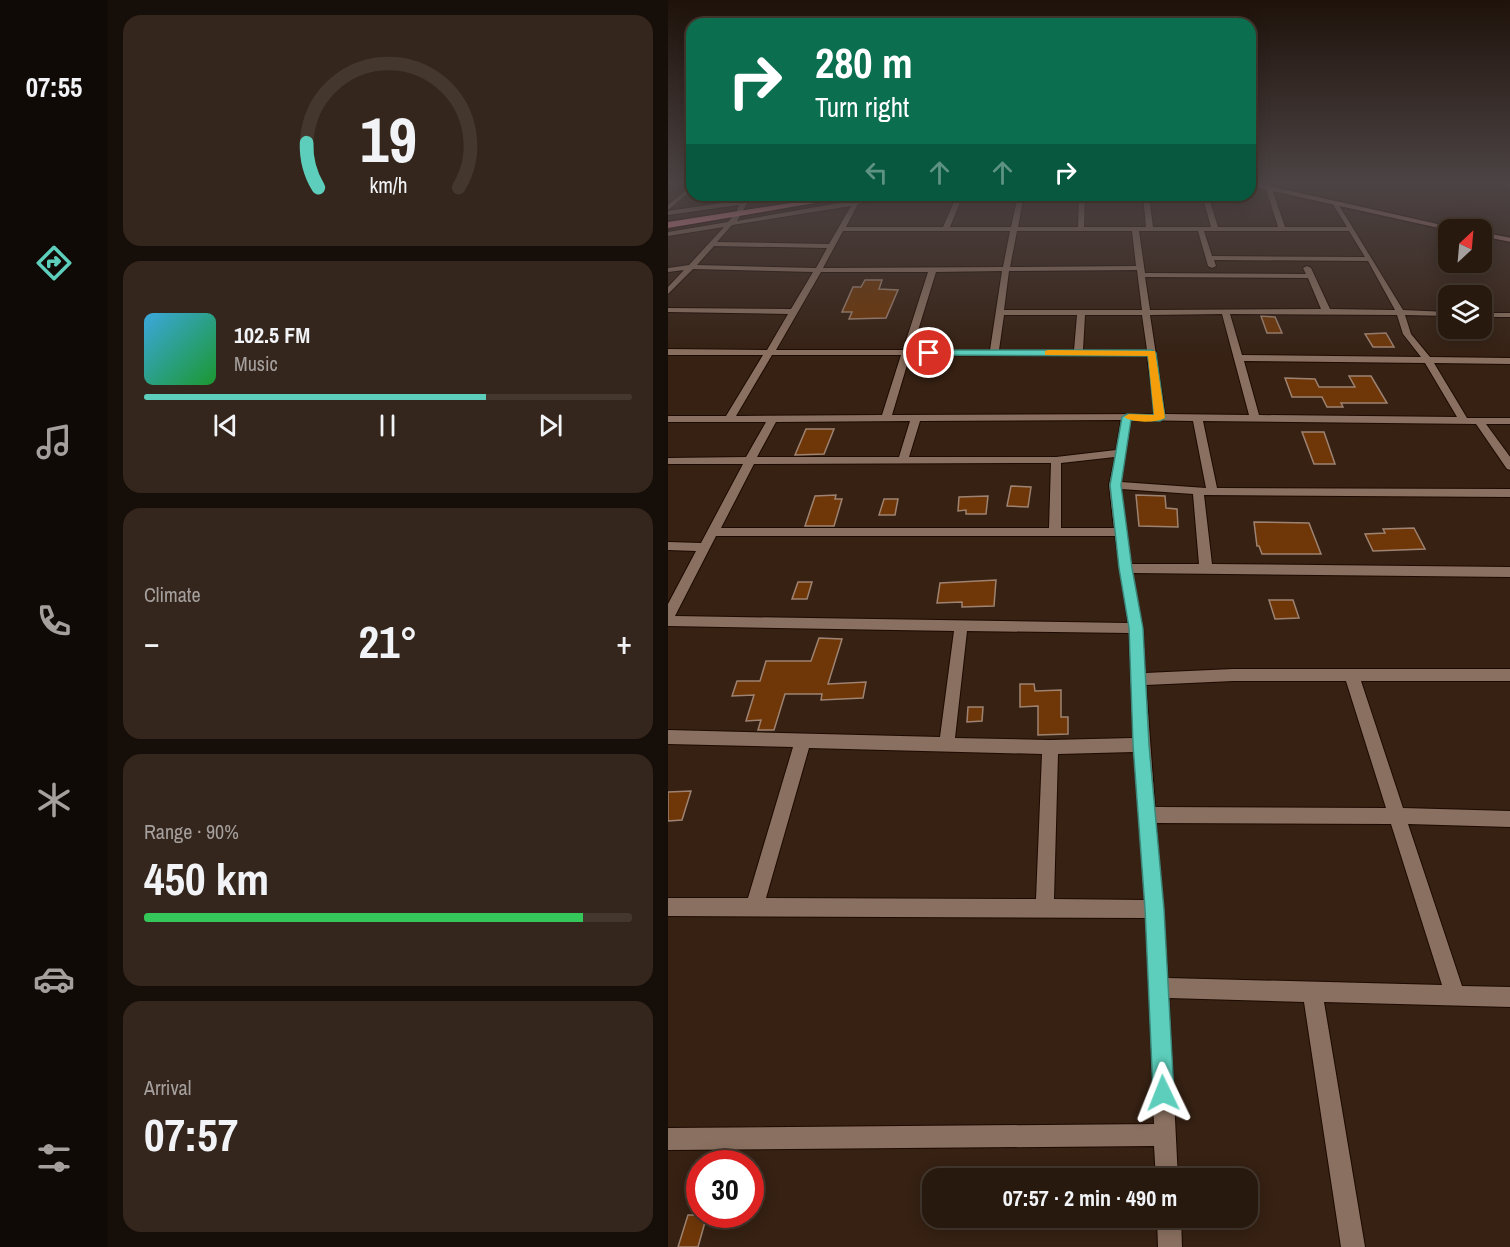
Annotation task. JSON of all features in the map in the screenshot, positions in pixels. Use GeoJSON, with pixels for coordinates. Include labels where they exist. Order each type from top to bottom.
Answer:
{"type":"FeatureCollection","features":[{"type":"Feature","properties":{"kind":"street"},"geometry":{"type":"LineString","coordinates":[[668,292],[714,241]]}},
{"type":"Feature","properties":{"kind":"street"},"geometry":{"type":"LineString","coordinates":[[729,419],[834,241]]}},
{"type":"Feature","properties":{"kind":"street"},"geometry":{"type":"LineString","coordinates":[[994,353],[1012,241]]}},
{"type":"Feature","properties":{"kind":"street"},"geometry":{"type":"LineString","coordinates":[[1137,241],[1160,418]]}},
{"type":"Feature","properties":{"kind":"street"},"geometry":{"type":"LineString","coordinates":[[1204,241],[1215,275]]}},
{"type":"Feature","properties":{"kind":"street"},"geometry":{"type":"LineString","coordinates":[[1358,241],[1400,312],[1408,334],[1427,359],[1465,422]]}},
{"type":"Feature","properties":{"kind":"street"},"geometry":{"type":"LineString","coordinates":[[711,244],[831,246]]}},
{"type":"Feature","properties":{"kind":"street"},"geometry":{"type":"LineString","coordinates":[[1210,258],[1370,259]]}},
{"type":"Feature","properties":{"kind":"street"},"geometry":{"type":"LineString","coordinates":[[1302,258],[1327,312]]}},
{"type":"Feature","properties":{"kind":"street"},"geometry":{"type":"LineString","coordinates":[[668,270],[689,267],[818,270],[1006,269],[1310,276]]}},
{"type":"Feature","properties":{"kind":"street"},"geometry":{"type":"LineString","coordinates":[[886,417],[933,269]]}},
{"type":"Feature","properties":{"kind":"street"},"geometry":{"type":"LineString","coordinates":[[668,310],[794,312]]}},
{"type":"Feature","properties":{"kind":"street"},"geometry":{"type":"LineString","coordinates":[[999,313],[1438,314]]}},
{"type":"Feature","properties":{"kind":"street"},"geometry":{"type":"LineString","coordinates":[[1078,353],[1081,313]]}},
{"type":"Feature","properties":{"kind":"street"},"geometry":{"type":"LineString","coordinates":[[1226,313],[1255,418]]}},
{"type":"Feature","properties":{"kind":"street"},"geometry":{"type":"LineString","coordinates":[[1492,315],[1511,315]]}},
{"type":"Feature","properties":{"kind":"street"},"geometry":{"type":"LineString","coordinates":[[668,352],[1152,353]]}},
{"type":"Feature","properties":{"kind":"street"},"geometry":{"type":"LineString","coordinates":[[1239,358],[1511,361]]}},
{"type":"Feature","properties":{"kind":"street"},"geometry":{"type":"LineString","coordinates":[[668,617],[773,417]]}},
{"type":"Feature","properties":{"kind":"street"},"geometry":{"type":"LineString","coordinates":[[1127,417],[1115,485],[1125,568],[1136,628],[1141,745],[1155,909],[1166,1168]]}},
{"type":"Feature","properties":{"kind":"street"},"geometry":{"type":"LineString","coordinates":[[668,419],[1127,417],[1511,422]]}},
{"type":"Feature","properties":{"kind":"street"},"geometry":{"type":"LineString","coordinates":[[903,460],[916,418]]}},
{"type":"Feature","properties":{"kind":"street"},"geometry":{"type":"LineString","coordinates":[[1198,419],[1212,492]]}},
{"type":"Feature","properties":{"kind":"street"},"geometry":{"type":"LineString","coordinates":[[1479,421],[1511,467]]}},
{"type":"Feature","properties":{"kind":"street"},"geometry":{"type":"LineString","coordinates":[[668,461],[1056,460],[1121,453]]}},
{"type":"Feature","properties":{"kind":"street"},"geometry":{"type":"LineString","coordinates":[[1055,532],[1056,460]]}},
{"type":"Feature","properties":{"kind":"street"},"geometry":{"type":"LineString","coordinates":[[1115,485],[1212,492],[1511,493]]}},
{"type":"Feature","properties":{"kind":"street"},"geometry":{"type":"LineString","coordinates":[[1198,490],[1206,567]]}},
{"type":"Feature","properties":{"kind":"street"},"geometry":{"type":"LineString","coordinates":[[714,532],[1122,532]]}},
{"type":"Feature","properties":{"kind":"street"},"geometry":{"type":"LineString","coordinates":[[668,546],[706,547]]}},
{"type":"Feature","properties":{"kind":"street"},"geometry":{"type":"LineString","coordinates":[[1125,568],[1206,567],[1511,572]]}},
{"type":"Feature","properties":{"kind":"street"},"geometry":{"type":"LineString","coordinates":[[668,621],[1136,628]]}},
{"type":"Feature","properties":{"kind":"street"},"geometry":{"type":"LineString","coordinates":[[947,744],[961,626]]}},
{"type":"Feature","properties":{"kind":"street"},"geometry":{"type":"LineString","coordinates":[[1139,679],[1233,675],[1352,677],[1511,675]]}},
{"type":"Feature","properties":{"kind":"street"},"geometry":{"type":"LineString","coordinates":[[1352,677],[1455,996]]}},
{"type":"Feature","properties":{"kind":"street"},"geometry":{"type":"LineString","coordinates":[[668,737],[1050,747],[1141,745]]}},
{"type":"Feature","properties":{"kind":"street"},"geometry":{"type":"LineString","coordinates":[[754,909],[803,740]]}},
{"type":"Feature","properties":{"kind":"street"},"geometry":{"type":"LineString","coordinates":[[1045,908],[1050,747]]}},
{"type":"Feature","properties":{"kind":"street"},"geometry":{"type":"LineString","coordinates":[[1146,815],[1511,819]]}},
{"type":"Feature","properties":{"kind":"street"},"geometry":{"type":"LineString","coordinates":[[668,907],[1155,909]]}},
{"type":"Feature","properties":{"kind":"street"},"geometry":{"type":"LineString","coordinates":[[1159,988],[1511,997]]}},
{"type":"Feature","properties":{"kind":"street"},"geometry":{"type":"LineString","coordinates":[[1312,991],[1353,1247]]}},
{"type":"Feature","properties":{"kind":"street"},"geometry":{"type":"LineString","coordinates":[[668,1139],[1165,1135]]}},
{"type":"Feature","properties":{"kind":"street"},"geometry":{"type":"LineString","coordinates":[[1169,1228],[1170,1247]]}},
{"type":"Feature","properties":{"kind":"building"},"geometry":{"type":"Polygon","coordinates":[[[865,280],[882,280],[879,289],[898,290],[886,318],[849,319],[852,312],[842,312],[853,287],[861,287],[865,280]]]}},
{"type":"Feature","properties":{"kind":"building"},"geometry":{"type":"Polygon","coordinates":[[[1261,316],[1275,317],[1282,333],[1267,333],[1261,316]]]}},
{"type":"Feature","properties":{"kind":"building"},"geometry":{"type":"Polygon","coordinates":[[[1386,333],[1394,347],[1373,347],[1365,334],[1386,333]]]}},
{"type":"Feature","properties":{"kind":"building"},"geometry":{"type":"Polygon","coordinates":[[[1349,376],[1371,376],[1387,403],[1341,403],[1343,407],[1327,407],[1322,397],[1292,397],[1285,378],[1315,379],[1319,387],[1355,387],[1349,376]]]}},
{"type":"Feature","properties":{"kind":"building"},"geometry":{"type":"Polygon","coordinates":[[[806,429],[834,429],[824,454],[795,455],[806,429]]]}},
{"type":"Feature","properties":{"kind":"building"},"geometry":{"type":"Polygon","coordinates":[[[1302,432],[1324,432],[1335,464],[1314,464],[1302,432]]]}},
{"type":"Feature","properties":{"kind":"building"},"geometry":{"type":"Polygon","coordinates":[[[1011,486],[1031,487],[1028,507],[1007,506],[1011,486]]]}},
{"type":"Feature","properties":{"kind":"building"},"geometry":{"type":"Polygon","coordinates":[[[836,495],[835,499],[842,499],[834,526],[805,526],[815,496],[836,495]]]}},
{"type":"Feature","properties":{"kind":"building"},"geometry":{"type":"Polygon","coordinates":[[[1136,495],[1165,496],[1166,508],[1177,509],[1178,527],[1139,526],[1136,495]]]}},
{"type":"Feature","properties":{"kind":"building"},"geometry":{"type":"Polygon","coordinates":[[[988,496],[986,514],[966,514],[966,510],[958,511],[959,497],[988,496]]]}},
{"type":"Feature","properties":{"kind":"building"},"geometry":{"type":"Polygon","coordinates":[[[884,499],[898,499],[895,515],[879,515],[884,499]]]}},
{"type":"Feature","properties":{"kind":"building"},"geometry":{"type":"Polygon","coordinates":[[[1254,522],[1309,523],[1321,554],[1262,554],[1257,546],[1254,522]]]}},
{"type":"Feature","properties":{"kind":"building"},"geometry":{"type":"Polygon","coordinates":[[[1414,528],[1425,549],[1373,551],[1365,534],[1385,533],[1383,529],[1414,528]]]}},
{"type":"Feature","properties":{"kind":"building"},"geometry":{"type":"Polygon","coordinates":[[[996,580],[994,606],[962,607],[962,602],[937,603],[940,583],[996,580]]]}},
{"type":"Feature","properties":{"kind":"building"},"geometry":{"type":"Polygon","coordinates":[[[798,582],[812,582],[807,599],[792,599],[798,582]]]}},
{"type":"Feature","properties":{"kind":"building"},"geometry":{"type":"Polygon","coordinates":[[[1269,600],[1293,600],[1299,618],[1275,619],[1269,600]]]}},
{"type":"Feature","properties":{"kind":"building"},"geometry":{"type":"Polygon","coordinates":[[[819,638],[842,639],[828,684],[866,682],[863,698],[821,700],[822,694],[785,694],[774,730],[758,730],[761,720],[746,721],[754,695],[732,696],[737,681],[760,681],[766,661],[811,661],[819,638]]]}},
{"type":"Feature","properties":{"kind":"building"},"geometry":{"type":"Polygon","coordinates":[[[1020,684],[1034,684],[1035,691],[1061,690],[1061,717],[1068,717],[1068,734],[1038,735],[1038,706],[1020,707],[1020,684]]]}},
{"type":"Feature","properties":{"kind":"building"},"geometry":{"type":"Polygon","coordinates":[[[968,707],[983,707],[982,721],[967,722],[968,707]]]}},
{"type":"Feature","properties":{"kind":"building"},"geometry":{"type":"Polygon","coordinates":[[[691,791],[682,820],[668,821],[668,792],[691,791]]]}},
{"type":"Feature","properties":{"kind":"building"},"geometry":{"type":"Polygon","coordinates":[[[686,1221],[686,1228],[703,1228],[698,1247],[678,1247],[686,1221]]]}},
{"type":"Feature","properties":{"kind":"slow traffic"},"geometry":{"type":"LineString","coordinates":[[1048,353],[1152,353],[1160,418],[1129,417]]}},
{"type":"Feature","properties":{"kind":"route"},"geometry":{"type":"LineString","coordinates":[[929,353],[1152,353],[1160,418],[1127,417],[1115,485],[1125,568],[1136,628],[1141,745],[1155,909],[1163,1093]]}}]}
